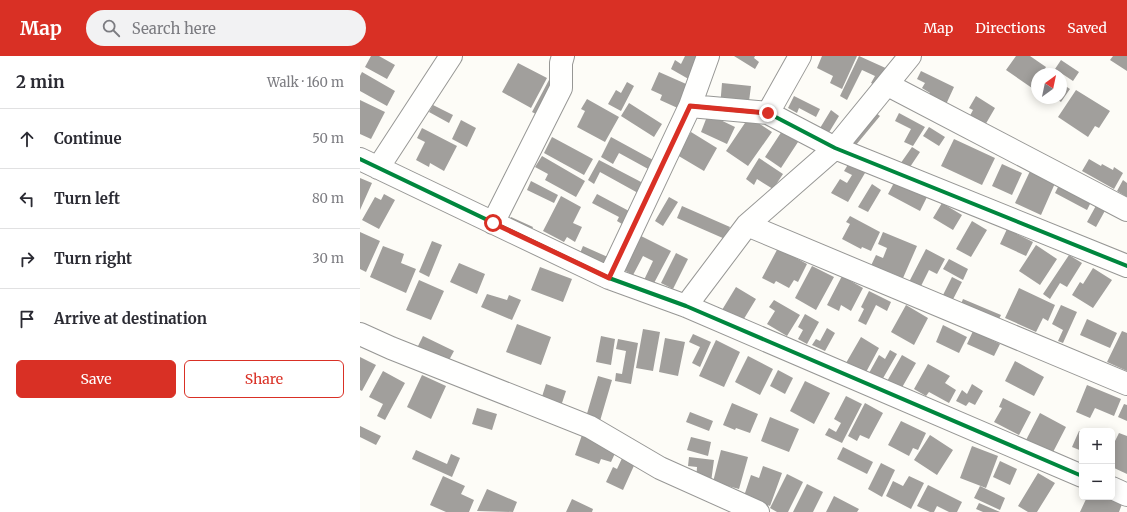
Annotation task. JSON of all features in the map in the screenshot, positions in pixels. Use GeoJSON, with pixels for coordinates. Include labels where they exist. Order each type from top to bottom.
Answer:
{"type":"FeatureCollection","features":[{"type":"Feature","properties":{"kind":"street"},"geometry":{"type":"LineString","coordinates":[[451,56],[369,164],[609,278],[686,306],[1079,475]]}},
{"type":"Feature","properties":{"kind":"street"},"geometry":{"type":"LineString","coordinates":[[493,223],[561,88],[561,63],[563,56]]}},
{"type":"Feature","properties":{"kind":"street"},"geometry":{"type":"LineString","coordinates":[[609,278],[690,106],[708,56]]}},
{"type":"Feature","properties":{"kind":"street"},"geometry":{"type":"LineString","coordinates":[[768,113],[800,56]]}},
{"type":"Feature","properties":{"kind":"street"},"geometry":{"type":"LineString","coordinates":[[686,306],[746,225],[835,148],[888,85],[910,56]]}},
{"type":"Feature","properties":{"kind":"street"},"geometry":{"type":"LineString","coordinates":[[888,85],[1127,210]]}},
{"type":"Feature","properties":{"kind":"street"},"geometry":{"type":"LineString","coordinates":[[690,106],[768,113],[835,148],[1127,266]]}},
{"type":"Feature","properties":{"kind":"street"},"geometry":{"type":"LineString","coordinates":[[746,225],[1127,384]]}},
{"type":"Feature","properties":{"kind":"street"},"geometry":{"type":"LineString","coordinates":[[360,334],[391,348],[590,427],[660,468],[758,512]]}},
{"type":"Feature","properties":{"kind":"street"},"geometry":{"type":"LineString","coordinates":[[1115,489],[1127,495]]}},
{"type":"Feature","properties":{"kind":"building"},"geometry":{"type":"Polygon","coordinates":[[[371,56],[379,56],[395,65],[387,79],[365,67],[371,56]]]}},
{"type":"Feature","properties":{"kind":"building"},"geometry":{"type":"Polygon","coordinates":[[[685,56],[702,56],[692,81],[671,69],[675,60],[681,64],[685,56]]]}},
{"type":"Feature","properties":{"kind":"building"},"geometry":{"type":"Polygon","coordinates":[[[734,56],[755,56],[754,58],[759,62],[755,69],[734,56]]]}},
{"type":"Feature","properties":{"kind":"building"},"geometry":{"type":"Polygon","coordinates":[[[822,56],[857,56],[842,89],[830,83],[833,76],[817,68],[822,56]]]}},
{"type":"Feature","properties":{"kind":"building"},"geometry":{"type":"Polygon","coordinates":[[[859,56],[890,70],[881,88],[871,83],[875,76],[862,70],[847,100],[840,96],[859,56]]]}},
{"type":"Feature","properties":{"kind":"building"},"geometry":{"type":"Polygon","coordinates":[[[1016,56],[1030,56],[1046,67],[1031,68],[1031,87],[1006,70],[1016,56]]]}},
{"type":"Feature","properties":{"kind":"building"},"geometry":{"type":"Polygon","coordinates":[[[1113,56],[1127,56],[1127,71],[1110,60],[1113,56]]]}},
{"type":"Feature","properties":{"kind":"building"},"geometry":{"type":"Polygon","coordinates":[[[1061,60],[1079,72],[1073,81],[1067,77],[1067,68],[1056,68],[1061,60]]]}},
{"type":"Feature","properties":{"kind":"building"},"geometry":{"type":"Polygon","coordinates":[[[518,63],[547,78],[531,108],[502,92],[518,63]]]}},
{"type":"Feature","properties":{"kind":"building"},"geometry":{"type":"Polygon","coordinates":[[[921,71],[954,87],[943,111],[925,103],[930,93],[922,88],[925,83],[917,79],[921,71]]]}},
{"type":"Feature","properties":{"kind":"building"},"geometry":{"type":"Polygon","coordinates":[[[362,72],[395,91],[387,106],[360,91],[360,76],[362,72]]]}},
{"type":"Feature","properties":{"kind":"building"},"geometry":{"type":"Polygon","coordinates":[[[659,72],[693,87],[682,110],[660,100],[662,95],[651,90],[659,72]]]}},
{"type":"Feature","properties":{"kind":"building"},"geometry":{"type":"Polygon","coordinates":[[[550,78],[558,82],[540,116],[532,112],[550,78]]]}},
{"type":"Feature","properties":{"kind":"building"},"geometry":{"type":"Polygon","coordinates":[[[627,82],[634,86],[621,111],[608,104],[616,90],[621,93],[627,82]]]}},
{"type":"Feature","properties":{"kind":"building"},"geometry":{"type":"Polygon","coordinates":[[[722,83],[751,86],[748,109],[720,107],[722,83]]]}},
{"type":"Feature","properties":{"kind":"building"},"geometry":{"type":"Polygon","coordinates":[[[1076,90],[1110,111],[1099,128],[1095,126],[1088,137],[1058,117],[1076,90]]]}},
{"type":"Feature","properties":{"kind":"building"},"geometry":{"type":"Polygon","coordinates":[[[794,96],[820,109],[816,117],[799,108],[797,113],[788,108],[794,96]]]}},
{"type":"Feature","properties":{"kind":"building"},"geometry":{"type":"Polygon","coordinates":[[[976,96],[995,108],[981,132],[966,123],[973,110],[969,108],[976,96]]]}},
{"type":"Feature","properties":{"kind":"building"},"geometry":{"type":"Polygon","coordinates":[[[587,99],[619,117],[605,142],[577,127],[585,111],[581,109],[587,99]]]}},
{"type":"Feature","properties":{"kind":"building"},"geometry":{"type":"Polygon","coordinates":[[[360,100],[385,112],[371,139],[360,134],[360,100]]]}},
{"type":"Feature","properties":{"kind":"building"},"geometry":{"type":"Polygon","coordinates":[[[629,103],[662,124],[654,137],[621,116],[629,103]]]}},
{"type":"Feature","properties":{"kind":"building"},"geometry":{"type":"Polygon","coordinates":[[[433,105],[453,115],[449,123],[429,112],[433,105]]]}},
{"type":"Feature","properties":{"kind":"building"},"geometry":{"type":"Polygon","coordinates":[[[831,110],[839,116],[825,139],[817,133],[831,110]]]}},
{"type":"Feature","properties":{"kind":"building"},"geometry":{"type":"Polygon","coordinates":[[[872,110],[880,116],[851,151],[844,144],[872,110]]]}},
{"type":"Feature","properties":{"kind":"building"},"geometry":{"type":"Polygon","coordinates":[[[899,113],[925,127],[913,146],[904,142],[911,129],[895,121],[899,113]]]}},
{"type":"Feature","properties":{"kind":"building"},"geometry":{"type":"Polygon","coordinates":[[[708,114],[735,127],[727,144],[701,132],[708,114]]]}},
{"type":"Feature","properties":{"kind":"building"},"geometry":{"type":"Polygon","coordinates":[[[749,117],[772,132],[748,166],[726,151],[749,117]]]}},
{"type":"Feature","properties":{"kind":"building"},"geometry":{"type":"Polygon","coordinates":[[[461,120],[476,128],[467,147],[452,139],[461,120]]]}},
{"type":"Feature","properties":{"kind":"building"},"geometry":{"type":"Polygon","coordinates":[[[929,127],[945,137],[939,146],[923,136],[929,127]]]}},
{"type":"Feature","properties":{"kind":"building"},"geometry":{"type":"Polygon","coordinates":[[[422,128],[457,146],[444,171],[430,163],[429,167],[416,160],[425,142],[417,138],[422,128]]]}},
{"type":"Feature","properties":{"kind":"building"},"geometry":{"type":"Polygon","coordinates":[[[782,131],[798,142],[781,168],[765,157],[782,131]]]}},
{"type":"Feature","properties":{"kind":"building"},"geometry":{"type":"Polygon","coordinates":[[[691,132],[717,148],[704,171],[677,155],[691,132]]]}},
{"type":"Feature","properties":{"kind":"building"},"geometry":{"type":"Polygon","coordinates":[[[552,137],[593,159],[584,175],[544,153],[552,137]]]}},
{"type":"Feature","properties":{"kind":"building"},"geometry":{"type":"Polygon","coordinates":[[[611,137],[655,161],[650,170],[619,153],[613,164],[601,157],[611,137]]]}},
{"type":"Feature","properties":{"kind":"building"},"geometry":{"type":"Polygon","coordinates":[[[954,139],[995,158],[982,185],[941,166],[954,139]]]}},
{"type":"Feature","properties":{"kind":"building"},"geometry":{"type":"Polygon","coordinates":[[[912,147],[920,152],[906,173],[898,167],[912,147]]]}},
{"type":"Feature","properties":{"kind":"building"},"geometry":{"type":"Polygon","coordinates":[[[542,156],[585,181],[576,197],[545,180],[548,174],[535,167],[542,156]]]}},
{"type":"Feature","properties":{"kind":"building"},"geometry":{"type":"Polygon","coordinates":[[[759,158],[783,174],[773,189],[757,179],[754,185],[746,179],[759,158]]]}},
{"type":"Feature","properties":{"kind":"building"},"geometry":{"type":"Polygon","coordinates":[[[1089,159],[1101,166],[1102,164],[1113,170],[1114,167],[1123,173],[1114,189],[1082,171],[1089,159]]]}},
{"type":"Feature","properties":{"kind":"building"},"geometry":{"type":"Polygon","coordinates":[[[599,160],[643,183],[638,193],[600,172],[594,184],[588,180],[599,160]]]}},
{"type":"Feature","properties":{"kind":"building"},"geometry":{"type":"Polygon","coordinates":[[[849,163],[865,173],[848,202],[831,193],[840,179],[847,183],[852,175],[844,171],[849,163]]]}},
{"type":"Feature","properties":{"kind":"building"},"geometry":{"type":"Polygon","coordinates":[[[1002,164],[1022,173],[1012,195],[992,186],[1002,164]]]}},
{"type":"Feature","properties":{"kind":"building"},"geometry":{"type":"Polygon","coordinates":[[[1031,169],[1056,181],[1041,215],[1015,203],[1031,169]]]}},
{"type":"Feature","properties":{"kind":"building"},"geometry":{"type":"Polygon","coordinates":[[[360,178],[372,183],[360,210],[360,178]]]}},
{"type":"Feature","properties":{"kind":"building"},"geometry":{"type":"Polygon","coordinates":[[[1123,180],[1127,183],[1127,197],[1117,191],[1123,180]]]}},
{"type":"Feature","properties":{"kind":"building"},"geometry":{"type":"Polygon","coordinates":[[[531,181],[558,195],[554,203],[527,190],[531,181]]]}},
{"type":"Feature","properties":{"kind":"building"},"geometry":{"type":"Polygon","coordinates":[[[895,181],[927,197],[920,211],[888,194],[895,181]]]}},
{"type":"Feature","properties":{"kind":"building"},"geometry":{"type":"Polygon","coordinates":[[[1060,183],[1092,200],[1087,210],[1055,193],[1060,183]]]}},
{"type":"Feature","properties":{"kind":"building"},"geometry":{"type":"Polygon","coordinates":[[[872,184],[881,190],[868,212],[858,207],[872,184]]]}},
{"type":"Feature","properties":{"kind":"building"},"geometry":{"type":"Polygon","coordinates":[[[384,194],[395,200],[379,229],[362,220],[375,197],[381,200],[384,194]]]}},
{"type":"Feature","properties":{"kind":"building"},"geometry":{"type":"Polygon","coordinates":[[[597,194],[629,211],[622,224],[617,221],[619,217],[592,203],[597,194]]]}},
{"type":"Feature","properties":{"kind":"building"},"geometry":{"type":"Polygon","coordinates":[[[561,196],[581,207],[573,223],[582,227],[575,242],[567,237],[564,242],[543,231],[561,196]]]}},
{"type":"Feature","properties":{"kind":"building"},"geometry":{"type":"Polygon","coordinates":[[[669,197],[678,202],[663,226],[655,221],[669,197]]]}},
{"type":"Feature","properties":{"kind":"building"},"geometry":{"type":"Polygon","coordinates":[[[1098,202],[1107,207],[1096,227],[1087,222],[1098,202]]]}},
{"type":"Feature","properties":{"kind":"building"},"geometry":{"type":"Polygon","coordinates":[[[942,203],[962,215],[953,230],[933,218],[942,203]]]}},
{"type":"Feature","properties":{"kind":"building"},"geometry":{"type":"Polygon","coordinates":[[[682,206],[730,227],[725,239],[677,218],[682,206]]]}},
{"type":"Feature","properties":{"kind":"building"},"geometry":{"type":"Polygon","coordinates":[[[850,216],[880,232],[871,251],[862,247],[861,249],[842,239],[850,224],[846,222],[850,216]]]}},
{"type":"Feature","properties":{"kind":"building"},"geometry":{"type":"Polygon","coordinates":[[[511,217],[533,227],[530,234],[508,223],[511,217]]]}},
{"type":"Feature","properties":{"kind":"building"},"geometry":{"type":"Polygon","coordinates":[[[972,221],[987,230],[971,257],[956,249],[972,221]]]}},
{"type":"Feature","properties":{"kind":"building"},"geometry":{"type":"Polygon","coordinates":[[[1007,229],[1033,242],[1026,256],[1000,244],[1007,229]]]}},
{"type":"Feature","properties":{"kind":"building"},"geometry":{"type":"Polygon","coordinates":[[[360,232],[380,241],[366,272],[360,269],[360,232]]]}},
{"type":"Feature","properties":{"kind":"building"},"geometry":{"type":"Polygon","coordinates":[[[883,232],[917,246],[903,278],[889,272],[886,279],[868,272],[876,255],[883,258],[887,248],[878,244],[883,232]]]}},
{"type":"Feature","properties":{"kind":"building"},"geometry":{"type":"Polygon","coordinates":[[[639,235],[671,251],[653,285],[644,280],[653,261],[643,256],[633,275],[622,269],[639,235]]]}},
{"type":"Feature","properties":{"kind":"building"},"geometry":{"type":"Polygon","coordinates":[[[432,241],[442,245],[429,277],[419,272],[432,241]]]}},
{"type":"Feature","properties":{"kind":"building"},"geometry":{"type":"Polygon","coordinates":[[[1036,245],[1057,259],[1040,285],[1019,271],[1036,245]]]}},
{"type":"Feature","properties":{"kind":"building"},"geometry":{"type":"Polygon","coordinates":[[[383,246],[404,254],[401,263],[416,269],[406,293],[370,277],[383,246]]]}},
{"type":"Feature","properties":{"kind":"building"},"geometry":{"type":"Polygon","coordinates":[[[583,246],[610,258],[605,269],[578,258],[583,246]]]}},
{"type":"Feature","properties":{"kind":"building"},"geometry":{"type":"Polygon","coordinates":[[[778,248],[807,264],[798,282],[794,280],[789,288],[776,281],[774,284],[762,278],[778,248]]]}},
{"type":"Feature","properties":{"kind":"building"},"geometry":{"type":"Polygon","coordinates":[[[926,249],[945,259],[937,274],[929,270],[920,288],[909,282],[926,249]]]}},
{"type":"Feature","properties":{"kind":"building"},"geometry":{"type":"Polygon","coordinates":[[[676,253],[688,259],[673,289],[661,283],[676,253]]]}},
{"type":"Feature","properties":{"kind":"building"},"geometry":{"type":"Polygon","coordinates":[[[1069,255],[1082,263],[1067,287],[1060,283],[1050,299],[1043,294],[1069,255]]]}},
{"type":"Feature","properties":{"kind":"building"},"geometry":{"type":"Polygon","coordinates":[[[949,259],[968,269],[963,280],[943,269],[949,259]]]}},
{"type":"Feature","properties":{"kind":"building"},"geometry":{"type":"Polygon","coordinates":[[[459,263],[485,274],[477,294],[450,282],[459,263]]]}},
{"type":"Feature","properties":{"kind":"building"},"geometry":{"type":"Polygon","coordinates":[[[812,266],[834,277],[816,310],[795,298],[812,266]]]}},
{"type":"Feature","properties":{"kind":"building"},"geometry":{"type":"Polygon","coordinates":[[[540,267],[572,279],[563,302],[531,290],[540,267]]]}},
{"type":"Feature","properties":{"kind":"building"},"geometry":{"type":"Polygon","coordinates":[[[1093,268],[1112,280],[1093,308],[1072,295],[1080,282],[1083,284],[1093,268]]]}},
{"type":"Feature","properties":{"kind":"building"},"geometry":{"type":"Polygon","coordinates":[[[842,276],[863,288],[851,311],[841,305],[839,311],[827,305],[842,276]]]}},
{"type":"Feature","properties":{"kind":"building"},"geometry":{"type":"Polygon","coordinates":[[[952,277],[962,282],[949,307],[936,300],[940,293],[943,295],[952,277]]]}},
{"type":"Feature","properties":{"kind":"building"},"geometry":{"type":"Polygon","coordinates":[[[419,280],[444,291],[431,320],[406,310],[419,280]]]}},
{"type":"Feature","properties":{"kind":"building"},"geometry":{"type":"Polygon","coordinates":[[[736,287],[756,299],[742,322],[722,310],[736,287]]]}},
{"type":"Feature","properties":{"kind":"building"},"geometry":{"type":"Polygon","coordinates":[[[1019,288],[1055,305],[1048,321],[1043,318],[1036,332],[1005,318],[1019,288]]]}},
{"type":"Feature","properties":{"kind":"building"},"geometry":{"type":"Polygon","coordinates":[[[869,291],[891,302],[887,311],[876,305],[866,325],[858,321],[864,309],[861,307],[869,291]]]}},
{"type":"Feature","properties":{"kind":"building"},"geometry":{"type":"Polygon","coordinates":[[[487,294],[507,300],[509,295],[521,300],[512,320],[481,307],[487,294]]]}},
{"type":"Feature","properties":{"kind":"building"},"geometry":{"type":"Polygon","coordinates":[[[963,299],[1001,315],[996,325],[959,309],[963,299]]]}},
{"type":"Feature","properties":{"kind":"building"},"geometry":{"type":"Polygon","coordinates":[[[774,300],[800,315],[787,336],[767,324],[775,311],[769,307],[774,300]]]}},
{"type":"Feature","properties":{"kind":"building"},"geometry":{"type":"Polygon","coordinates":[[[906,305],[928,318],[914,345],[891,332],[906,305]]]}},
{"type":"Feature","properties":{"kind":"building"},"geometry":{"type":"Polygon","coordinates":[[[1061,305],[1077,312],[1063,343],[1058,341],[1063,330],[1052,324],[1061,305]]]}},
{"type":"Feature","properties":{"kind":"building"},"geometry":{"type":"Polygon","coordinates":[[[805,314],[819,322],[807,344],[798,339],[803,330],[798,327],[805,314]]]}},
{"type":"Feature","properties":{"kind":"building"},"geometry":{"type":"Polygon","coordinates":[[[1087,319],[1117,333],[1110,348],[1080,335],[1087,319]]]}},
{"type":"Feature","properties":{"kind":"building"},"geometry":{"type":"Polygon","coordinates":[[[517,324],[551,337],[541,365],[506,352],[517,324]]]}},
{"type":"Feature","properties":{"kind":"building"},"geometry":{"type":"Polygon","coordinates":[[[943,325],[967,337],[959,353],[936,342],[943,325]]]}},
{"type":"Feature","properties":{"kind":"building"},"geometry":{"type":"Polygon","coordinates":[[[827,328],[835,333],[825,351],[812,345],[816,339],[820,341],[827,328]]]}},
{"type":"Feature","properties":{"kind":"building"},"geometry":{"type":"Polygon","coordinates":[[[643,329],[660,332],[653,371],[636,368],[643,329]]]}},
{"type":"Feature","properties":{"kind":"building"},"geometry":{"type":"Polygon","coordinates":[[[973,331],[1000,344],[994,356],[967,344],[973,331]]]}},
{"type":"Feature","properties":{"kind":"building"},"geometry":{"type":"Polygon","coordinates":[[[1122,331],[1127,333],[1127,371],[1107,362],[1122,331]]]}},
{"type":"Feature","properties":{"kind":"building"},"geometry":{"type":"Polygon","coordinates":[[[693,334],[711,342],[700,367],[692,363],[700,347],[689,342],[693,334]]]}},
{"type":"Feature","properties":{"kind":"building"},"geometry":{"type":"Polygon","coordinates":[[[423,336],[454,351],[448,362],[417,348],[423,336]]]}},
{"type":"Feature","properties":{"kind":"building"},"geometry":{"type":"Polygon","coordinates":[[[601,336],[615,339],[611,365],[596,362],[601,336]]]}},
{"type":"Feature","properties":{"kind":"building"},"geometry":{"type":"Polygon","coordinates":[[[861,337],[879,348],[865,374],[846,363],[861,337]]]}},
{"type":"Feature","properties":{"kind":"building"},"geometry":{"type":"Polygon","coordinates":[[[665,338],[685,342],[678,376],[659,372],[665,338]]]}},
{"type":"Feature","properties":{"kind":"building"},"geometry":{"type":"Polygon","coordinates":[[[618,339],[638,343],[631,384],[615,381],[616,373],[622,374],[626,351],[616,349],[618,339]]]}},
{"type":"Feature","properties":{"kind":"building"},"geometry":{"type":"Polygon","coordinates":[[[716,340],[740,352],[724,387],[699,376],[716,340]]]}},
{"type":"Feature","properties":{"kind":"building"},"geometry":{"type":"Polygon","coordinates":[[[890,350],[897,354],[882,380],[869,373],[879,355],[885,359],[890,350]]]}},
{"type":"Feature","properties":{"kind":"building"},"geometry":{"type":"Polygon","coordinates":[[[902,355],[916,363],[900,391],[886,383],[902,355]]]}},
{"type":"Feature","properties":{"kind":"building"},"geometry":{"type":"Polygon","coordinates":[[[748,356],[773,369],[760,395],[735,382],[748,356]]]}},
{"type":"Feature","properties":{"kind":"building"},"geometry":{"type":"Polygon","coordinates":[[[360,357],[376,365],[362,391],[360,390],[360,357]]]}},
{"type":"Feature","properties":{"kind":"building"},"geometry":{"type":"Polygon","coordinates":[[[1015,361],[1044,377],[1034,396],[1005,381],[1015,361]]]}},
{"type":"Feature","properties":{"kind":"building"},"geometry":{"type":"Polygon","coordinates":[[[928,364],[950,376],[945,383],[956,390],[949,403],[929,392],[926,396],[914,389],[928,364]]]}},
{"type":"Feature","properties":{"kind":"building"},"geometry":{"type":"Polygon","coordinates":[[[778,370],[793,378],[785,394],[770,386],[778,370]]]}},
{"type":"Feature","properties":{"kind":"building"},"geometry":{"type":"Polygon","coordinates":[[[383,371],[405,383],[385,420],[377,416],[383,404],[369,397],[383,371]]]}},
{"type":"Feature","properties":{"kind":"building"},"geometry":{"type":"Polygon","coordinates":[[[422,375],[446,386],[431,419],[407,407],[422,375]]]}},
{"type":"Feature","properties":{"kind":"building"},"geometry":{"type":"Polygon","coordinates":[[[598,376],[612,380],[600,421],[586,417],[598,376]]]}},
{"type":"Feature","properties":{"kind":"building"},"geometry":{"type":"Polygon","coordinates":[[[805,381],[830,393],[814,424],[790,411],[805,381]]]}},
{"type":"Feature","properties":{"kind":"building"},"geometry":{"type":"Polygon","coordinates":[[[546,384],[566,391],[560,409],[540,403],[546,384]]]}},
{"type":"Feature","properties":{"kind":"building"},"geometry":{"type":"Polygon","coordinates":[[[972,384],[983,391],[975,405],[969,402],[966,406],[956,401],[962,390],[967,394],[972,384]]]}},
{"type":"Feature","properties":{"kind":"building"},"geometry":{"type":"Polygon","coordinates":[[[1087,385],[1121,399],[1114,416],[1095,408],[1090,418],[1076,412],[1087,385]]]}},
{"type":"Feature","properties":{"kind":"building"},"geometry":{"type":"Polygon","coordinates":[[[846,396],[862,404],[842,443],[825,435],[829,428],[836,432],[841,423],[834,419],[846,396]]]}},
{"type":"Feature","properties":{"kind":"building"},"geometry":{"type":"Polygon","coordinates":[[[1003,398],[1031,412],[1019,435],[994,422],[1002,408],[999,407],[1003,398]]]}},
{"type":"Feature","properties":{"kind":"building"},"geometry":{"type":"Polygon","coordinates":[[[732,403],[758,414],[750,433],[736,428],[735,430],[723,425],[732,403]]]}},
{"type":"Feature","properties":{"kind":"building"},"geometry":{"type":"Polygon","coordinates":[[[865,403],[883,413],[869,439],[860,435],[857,441],[848,436],[865,403]]]}},
{"type":"Feature","properties":{"kind":"building"},"geometry":{"type":"Polygon","coordinates":[[[1124,404],[1127,405],[1127,421],[1118,417],[1124,404]]]}},
{"type":"Feature","properties":{"kind":"building"},"geometry":{"type":"Polygon","coordinates":[[[477,408],[497,414],[492,430],[472,424],[477,408]]]}},
{"type":"Feature","properties":{"kind":"building"},"geometry":{"type":"Polygon","coordinates":[[[690,412],[713,421],[709,431],[686,422],[690,412]]]}},
{"type":"Feature","properties":{"kind":"building"},"geometry":{"type":"Polygon","coordinates":[[[1040,413],[1066,427],[1051,456],[1025,442],[1040,413]]]}},
{"type":"Feature","properties":{"kind":"building"},"geometry":{"type":"Polygon","coordinates":[[[770,417],[799,429],[789,452],[761,441],[770,417]]]}},
{"type":"Feature","properties":{"kind":"building"},"geometry":{"type":"Polygon","coordinates":[[[901,421],[926,433],[918,450],[913,448],[909,456],[888,445],[901,421]]]}},
{"type":"Feature","properties":{"kind":"building"},"geometry":{"type":"Polygon","coordinates":[[[360,426],[381,436],[376,445],[360,437],[360,426]]]}},
{"type":"Feature","properties":{"kind":"building"},"geometry":{"type":"Polygon","coordinates":[[[1079,431],[1079,450],[1072,447],[1079,431]]]}},
{"type":"Feature","properties":{"kind":"building"},"geometry":{"type":"Polygon","coordinates":[[[1119,433],[1127,436],[1127,474],[1115,468],[1115,441],[1119,433]]]}},
{"type":"Feature","properties":{"kind":"building"},"geometry":{"type":"Polygon","coordinates":[[[582,435],[617,449],[611,462],[601,459],[599,464],[575,455],[582,435]]]}},
{"type":"Feature","properties":{"kind":"building"},"geometry":{"type":"Polygon","coordinates":[[[930,435],[953,450],[937,475],[914,460],[930,435]]]}},
{"type":"Feature","properties":{"kind":"building"},"geometry":{"type":"Polygon","coordinates":[[[691,437],[711,442],[708,456],[687,450],[691,437]]]}},
{"type":"Feature","properties":{"kind":"building"},"geometry":{"type":"Polygon","coordinates":[[[972,446],[998,456],[986,488],[960,478],[972,446]]]}},
{"type":"Feature","properties":{"kind":"building"},"geometry":{"type":"Polygon","coordinates":[[[843,447],[873,462],[867,474],[837,459],[843,447]]]}},
{"type":"Feature","properties":{"kind":"building"},"geometry":{"type":"Polygon","coordinates":[[[416,450],[447,464],[451,454],[460,458],[452,477],[412,459],[416,450]]]}},
{"type":"Feature","properties":{"kind":"building"},"geometry":{"type":"Polygon","coordinates":[[[721,450],[748,457],[739,489],[713,482],[721,450]]]}},
{"type":"Feature","properties":{"kind":"building"},"geometry":{"type":"Polygon","coordinates":[[[624,454],[637,459],[623,490],[606,482],[613,467],[617,469],[624,454]]]}},
{"type":"Feature","properties":{"kind":"building"},"geometry":{"type":"Polygon","coordinates":[[[689,457],[714,460],[711,482],[696,481],[697,467],[688,466],[689,457]]]}},
{"type":"Feature","properties":{"kind":"building"},"geometry":{"type":"Polygon","coordinates":[[[1000,461],[1017,469],[1010,485],[993,477],[1000,461]]]}},
{"type":"Feature","properties":{"kind":"building"},"geometry":{"type":"Polygon","coordinates":[[[881,463],[895,470],[882,497],[868,489],[881,463]]]}},
{"type":"Feature","properties":{"kind":"building"},"geometry":{"type":"Polygon","coordinates":[[[763,466],[782,473],[770,506],[744,496],[751,475],[759,478],[763,466]]]}},
{"type":"Feature","properties":{"kind":"building"},"geometry":{"type":"Polygon","coordinates":[[[1038,473],[1055,483],[1037,512],[1028,512],[1018,506],[1038,473]]]}},
{"type":"Feature","properties":{"kind":"building"},"geometry":{"type":"Polygon","coordinates":[[[787,474],[803,482],[788,512],[777,512],[770,508],[787,474]]]}},
{"type":"Feature","properties":{"kind":"building"},"geometry":{"type":"Polygon","coordinates":[[[443,476],[465,486],[461,494],[474,500],[469,512],[446,512],[430,505],[443,476]]]}},
{"type":"Feature","properties":{"kind":"building"},"geometry":{"type":"Polygon","coordinates":[[[909,476],[924,483],[911,509],[886,496],[893,481],[903,486],[909,476]]]}},
{"type":"Feature","properties":{"kind":"building"},"geometry":{"type":"Polygon","coordinates":[[[807,484],[823,492],[813,512],[793,512],[807,484]]]}},
{"type":"Feature","properties":{"kind":"building"},"geometry":{"type":"Polygon","coordinates":[[[928,485],[962,502],[957,512],[949,512],[937,506],[934,512],[930,512],[917,506],[928,485]]]}},
{"type":"Feature","properties":{"kind":"building"},"geometry":{"type":"Polygon","coordinates":[[[980,486],[1005,498],[1000,510],[974,498],[980,486]]]}},
{"type":"Feature","properties":{"kind":"building"},"geometry":{"type":"Polygon","coordinates":[[[487,489],[517,502],[513,512],[477,511],[487,489]]]}},
{"type":"Feature","properties":{"kind":"building"},"geometry":{"type":"Polygon","coordinates":[[[834,496],[859,509],[857,512],[826,512],[834,496]]]}},
{"type":"Feature","properties":{"kind":"building"},"geometry":{"type":"Polygon","coordinates":[[[572,499],[593,509],[592,512],[566,512],[572,499]]]}},
{"type":"Feature","properties":{"kind":"building"},"geometry":{"type":"Polygon","coordinates":[[[1086,500],[1113,500],[1122,504],[1119,512],[1080,512],[1086,500]]]}},
{"type":"Feature","properties":{"kind":"building"},"geometry":{"type":"Polygon","coordinates":[[[979,503],[1000,512],[983,512],[976,509],[979,503]]]}},
{"type":"Feature","properties":{"kind":"cycle path"},"geometry":{"type":"LineString","coordinates":[[690,106],[768,113],[835,148],[1127,266]]}},
{"type":"Feature","properties":{"kind":"cycle path"},"geometry":{"type":"LineString","coordinates":[[360,159],[609,278],[686,306],[1079,475]]}},
{"type":"Feature","properties":{"kind":"route"},"geometry":{"type":"LineString","coordinates":[[493,223],[609,278],[690,106],[768,113]]}}]}
